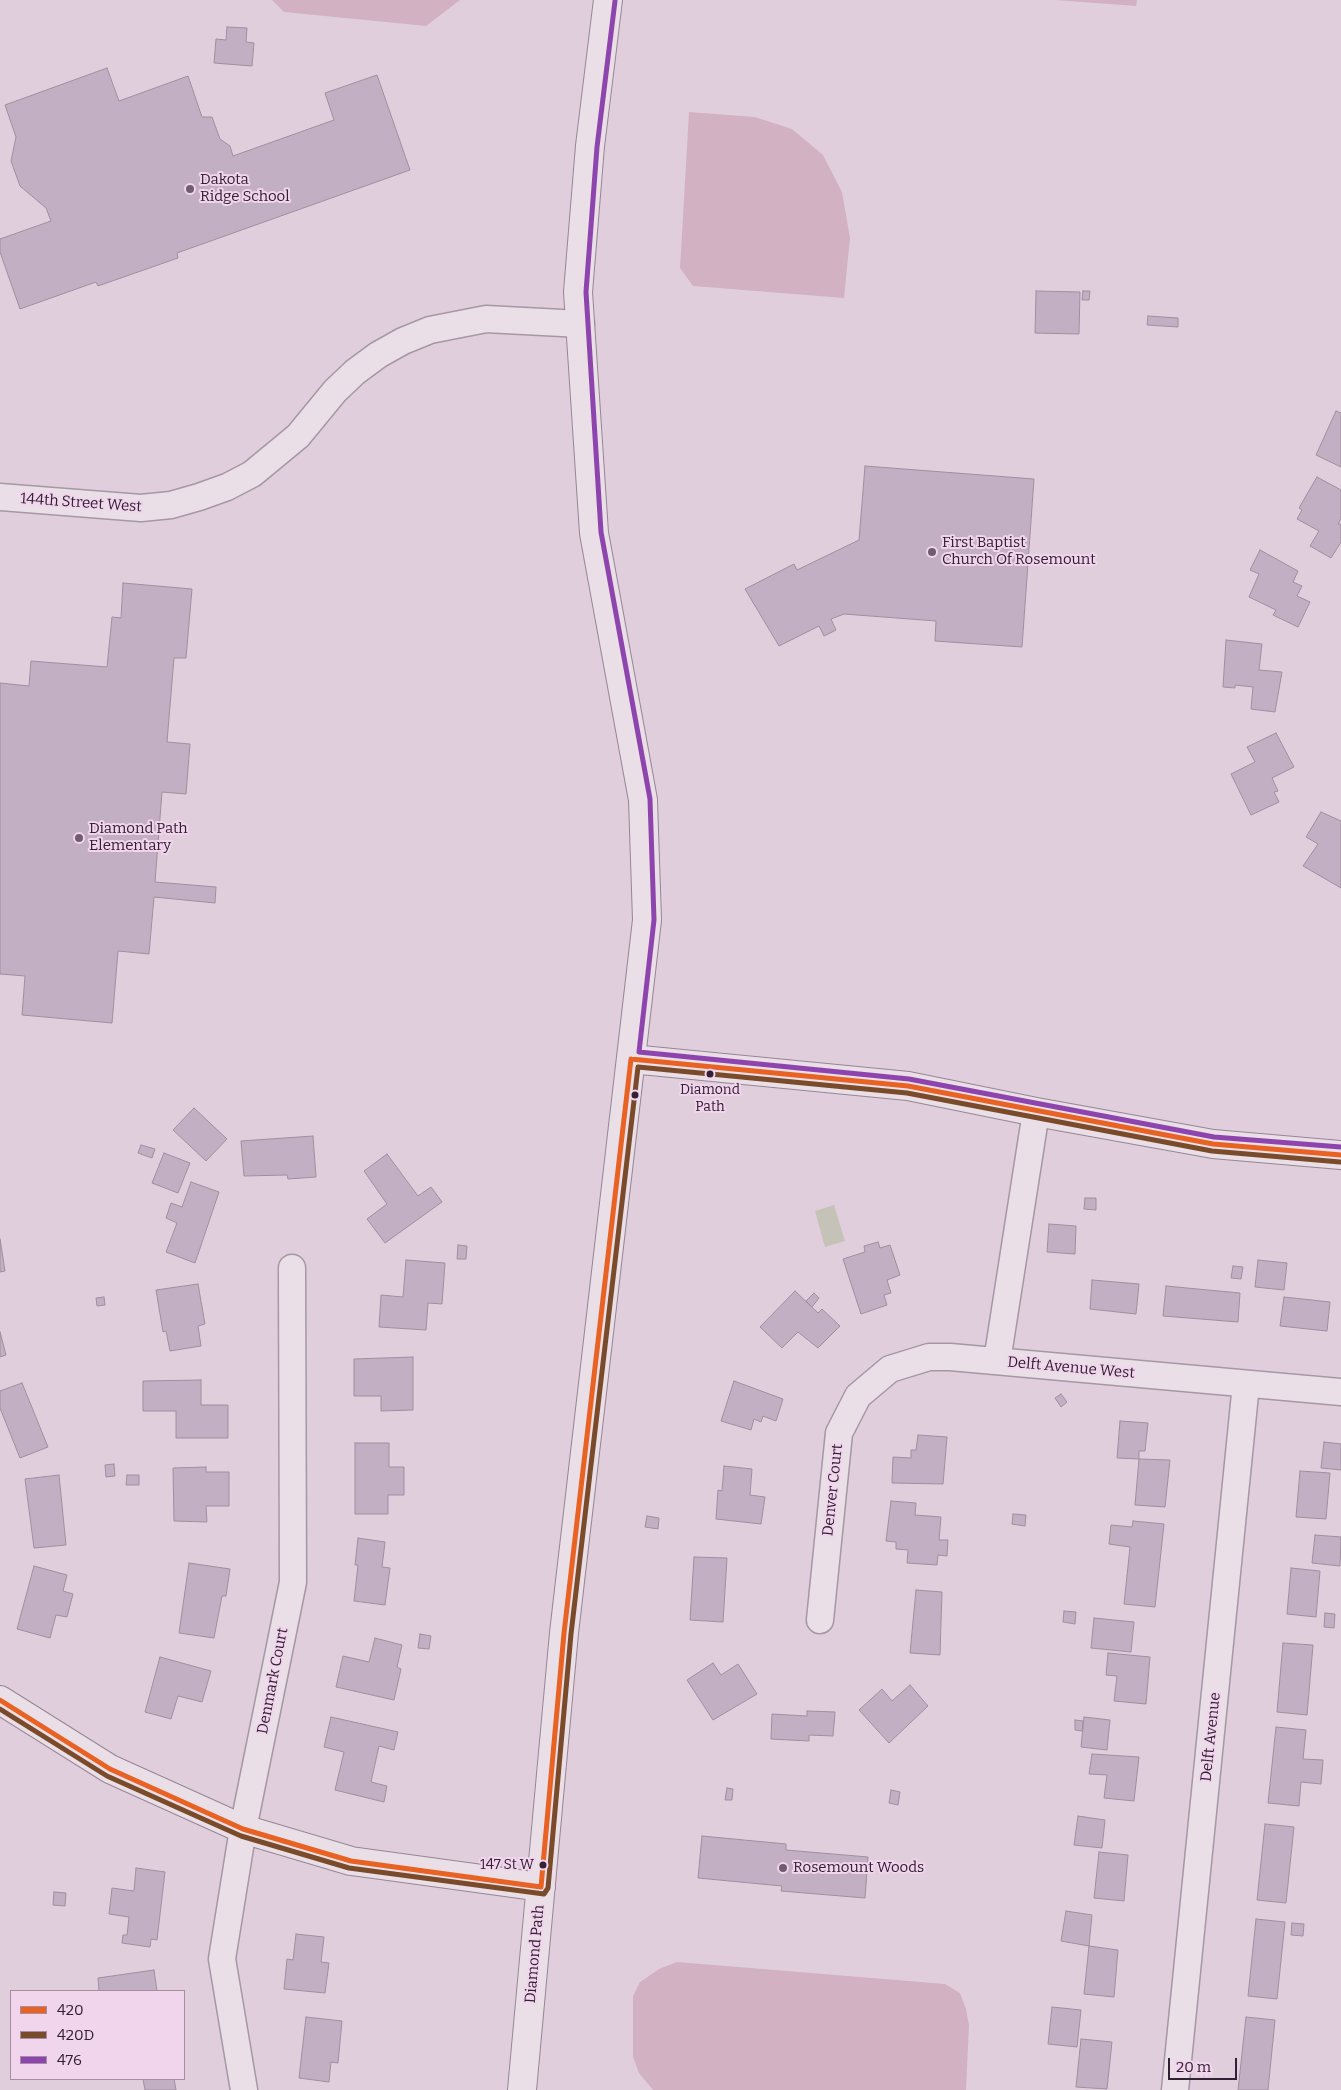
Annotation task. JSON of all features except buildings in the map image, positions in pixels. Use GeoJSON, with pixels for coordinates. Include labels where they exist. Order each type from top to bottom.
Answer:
{"type":"FeatureCollection","features":[{"type":"Feature","properties":{"kind":"street","name":"Diamond Path"},"geometry":{"type":"LineString","coordinates":[[522,2090],[564,1633],[646,920],[643,800],[594,533],[578,292],[590,156],[608,0]]}},
{"type":"Feature","properties":{"kind":"street","name":"144th Street West"},"geometry":{"type":"LineString","coordinates":[[0,497],[142,508],[170,505],[200,497],[227,487],[252,474],[298,436],[334,391],[355,372],[378,355],[403,341],[430,330],[486,319],[581,324]]}},
{"type":"Feature","properties":{"kind":"street"},"geometry":{"type":"LineString","coordinates":[[631,1059],[908,1086],[1036,1112],[1213,1144],[1341,1155]]}},
{"type":"Feature","properties":{"kind":"street","name":"Delft Avenue West"},"geometry":{"type":"LineString","coordinates":[[1036,1112],[997,1361],[1341,1392]]}},
{"type":"Feature","properties":{"kind":"street","name":"Denmark Court"},"geometry":{"type":"LineString","coordinates":[[244,2090],[222,1959],[243,1829],[293,1582],[292,1268]]}},
{"type":"Feature","properties":{"kind":"street","name":"Denver Court"},"geometry":{"type":"LineString","coordinates":[[820,1620],[835,1453],[839,1433],[858,1396],[890,1369],[929,1357],[997,1361]]}},
{"type":"Feature","properties":{"kind":"street","name":"Delft Avenue"},"geometry":{"type":"LineString","coordinates":[[1175,2090],[1246,1384]]}},
{"type":"Feature","properties":{"kind":"street"},"geometry":{"type":"LineString","coordinates":[[0,1700],[110,1769],[243,1829],[351,1861],[540,1887]]}},
{"type":"Feature","properties":{"kind":"shaded area"},"geometry":{"type":"Polygon","coordinates":[[[272,0],[460,0],[426,26],[284,12],[272,0]]]}},
{"type":"Feature","properties":{"kind":"shaded area"},"geometry":{"type":"Polygon","coordinates":[[[1055,0],[1137,0],[1136,6],[1055,0]]]}},
{"type":"Feature","properties":{"kind":"shaded area"},"geometry":{"type":"Polygon","coordinates":[[[689,112],[755,117],[792,129],[823,155],[842,192],[850,238],[844,298],[693,286],[680,268],[689,112]]]}},
{"type":"Feature","properties":{"kind":"shaded area"},"geometry":{"type":"Polygon","coordinates":[[[834,1205],[845,1241],[825,1247],[815,1211],[834,1205]]]}},
{"type":"Feature","properties":{"kind":"shaded area"},"geometry":{"type":"Polygon","coordinates":[[[677,1962],[945,1984],[960,1993],[966,2009],[969,2025],[966,2090],[653,2090],[639,2073],[633,2057],[633,1996],[640,1982],[659,1969],[677,1962]]]}},
{"type":"Feature","properties":{"kind":"transit line","name":"476"},"geometry":{"type":"LineString","coordinates":[[615,1],[597,147],[586,292],[601,532],[650,799],[654,920],[639,1052],[909,1079],[1214,1137],[1341,1147]]}},
{"type":"Feature","properties":{"kind":"transit line","name":"420"},"geometry":{"type":"LineString","coordinates":[[631,1059],[908,1086],[1213,1144],[1341,1155]]}},
{"type":"Feature","properties":{"kind":"transit line","name":"420"},"geometry":{"type":"LineString","coordinates":[[541,1887],[564,1633],[631,1059]]}},
{"type":"Feature","properties":{"kind":"transit line","name":"420D"},"geometry":{"type":"LineString","coordinates":[[0,1709],[107,1776],[241,1836],[349,1868],[544,1894],[548,1888],[571,1634],[638,1067],[907,1093],[1212,1151],[1340,1162]]}},
{"type":"Feature","properties":{"kind":"transit line","name":"420"},"geometry":{"type":"LineString","coordinates":[[0,1700],[110,1769],[243,1829],[351,1861],[541,1887]]}},
{"type":"Feature","properties":{"kind":"place","name":"Dakota Ridge School"},"geometry":{"type":"Point","coordinates":[190,189]}},
{"type":"Feature","properties":{"kind":"place","name":"First Baptist Church Of Rosemount"},"geometry":{"type":"Point","coordinates":[932,552]}},
{"type":"Feature","properties":{"kind":"place","name":"Diamond Path Elementary"},"geometry":{"type":"Point","coordinates":[79,838]}},
{"type":"Feature","properties":{"kind":"place","name":"Diamond Path"},"geometry":{"type":"Point","coordinates":[710,1074]}},
{"type":"Feature","properties":{"kind":"place","name":"147 St W"},"geometry":{"type":"Point","coordinates":[543,1865]}},
{"type":"Feature","properties":{"kind":"place","name":"Rosemount Woods"},"geometry":{"type":"Point","coordinates":[783,1868]}}]}
